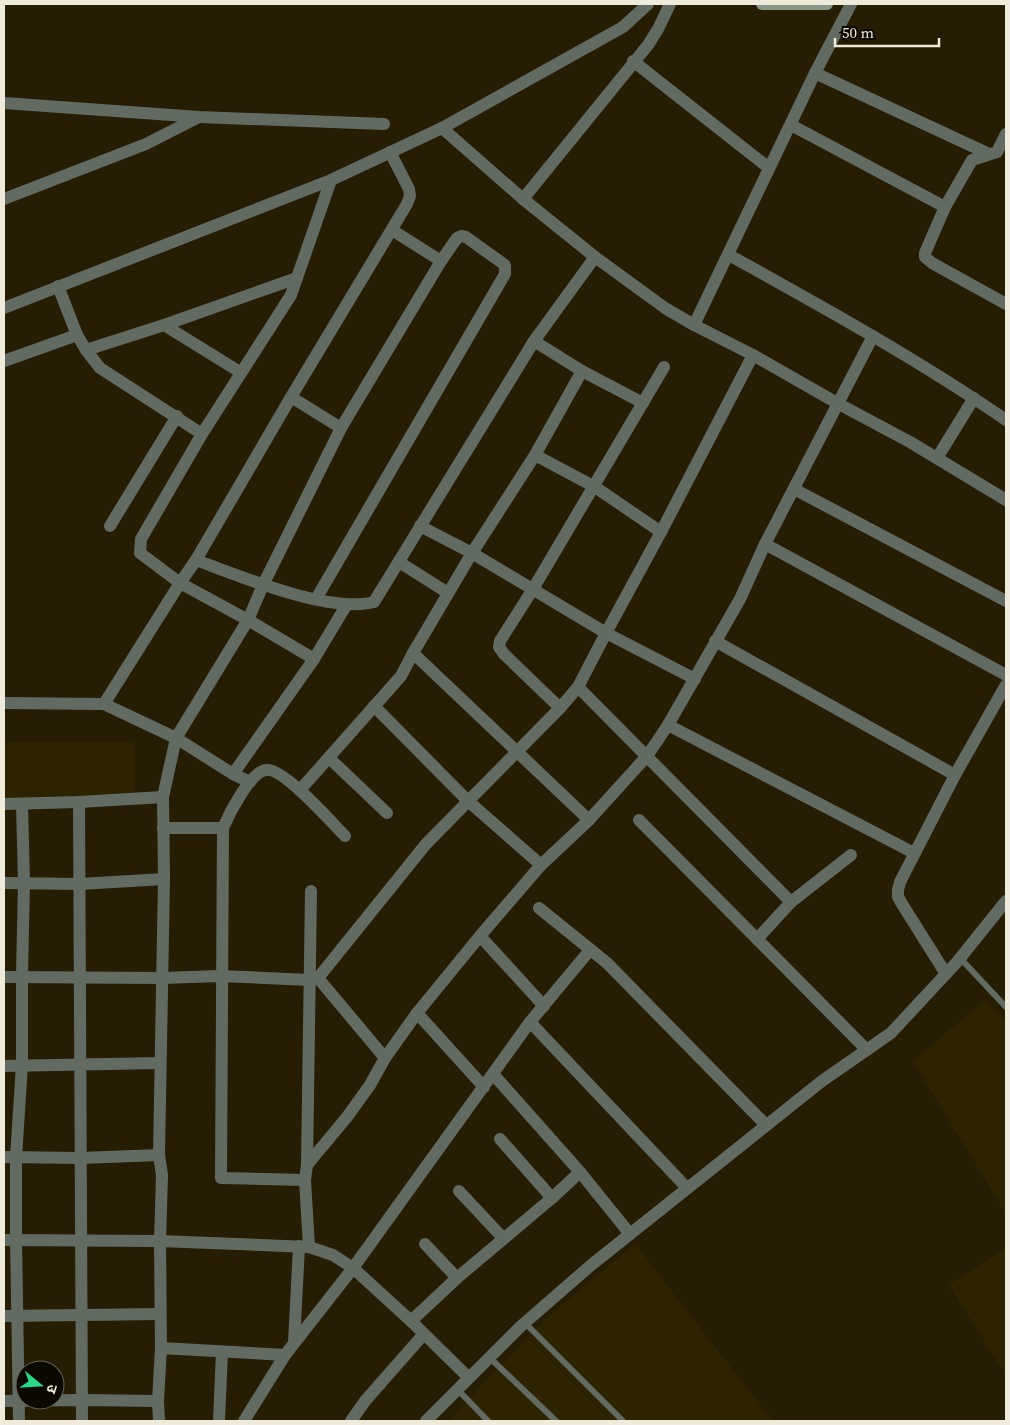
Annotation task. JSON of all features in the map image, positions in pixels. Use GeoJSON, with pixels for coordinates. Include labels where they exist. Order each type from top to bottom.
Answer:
{"type":"FeatureCollection","features":[{"type":"Feature","properties":{"kind":"street"},"geometry":{"type":"LineString","coordinates":[[4,308],[332,180],[442,128],[623,27],[648,4]]}},
{"type":"Feature","properties":{"kind":"street"},"geometry":{"type":"LineString","coordinates":[[523,199],[648,45],[670,4]]}},
{"type":"Feature","properties":{"kind":"street"},"geometry":{"type":"LineString","coordinates":[[762,4],[827,4]]}},
{"type":"Feature","properties":{"kind":"street"},"geometry":{"type":"LineString","coordinates":[[694,325],[769,168],[792,125],[815,73],[851,4]]}},
{"type":"Feature","properties":{"kind":"street"},"geometry":{"type":"LineString","coordinates":[[634,61],[769,168]]}},
{"type":"Feature","properties":{"kind":"street"},"geometry":{"type":"LineString","coordinates":[[815,73],[989,154]]}},
{"type":"Feature","properties":{"kind":"street"},"geometry":{"type":"LineString","coordinates":[[4,103],[199,117],[384,124]]}},
{"type":"Feature","properties":{"kind":"street"},"geometry":{"type":"LineString","coordinates":[[4,199],[146,144],[199,117]]}},
{"type":"Feature","properties":{"kind":"street"},"geometry":{"type":"LineString","coordinates":[[792,125],[945,207]]}},
{"type":"Feature","properties":{"kind":"street"},"geometry":{"type":"LineString","coordinates":[[442,128],[523,199],[596,257],[666,308],[937,458],[1006,500]]}},
{"type":"Feature","properties":{"kind":"street"},"geometry":{"type":"LineString","coordinates":[[1006,134],[995,153],[972,160],[945,207],[926,249],[926,257],[1006,302]]}},
{"type":"Feature","properties":{"kind":"street"},"geometry":{"type":"LineString","coordinates":[[104,704],[196,560],[291,397],[392,230],[410,196],[409,189],[390,152]]}},
{"type":"Feature","properties":{"kind":"street"},"geometry":{"type":"LineString","coordinates":[[314,660],[248,620],[180,583],[140,553],[139,544],[202,434],[240,372],[281,312],[297,278],[332,180]]}},
{"type":"Feature","properties":{"kind":"street"},"geometry":{"type":"LineString","coordinates":[[392,230],[441,261]]}},
{"type":"Feature","properties":{"kind":"street"},"geometry":{"type":"LineString","coordinates":[[159,1421],[162,1175],[159,1155],[164,880],[163,797],[176,738],[248,620],[263,585],[340,428],[441,261],[457,238],[461,236],[466,237],[504,265],[506,269],[505,274],[316,600]]}},
{"type":"Feature","properties":{"kind":"street"},"geometry":{"type":"LineString","coordinates":[[729,255],[873,336],[974,398],[1006,420]]}},
{"type":"Feature","properties":{"kind":"street"},"geometry":{"type":"LineString","coordinates":[[196,560],[263,585],[316,600],[347,604],[374,602],[534,341],[596,257]]}},
{"type":"Feature","properties":{"kind":"street"},"geometry":{"type":"LineString","coordinates":[[86,350],[164,325],[297,278]]}},
{"type":"Feature","properties":{"kind":"street"},"geometry":{"type":"LineString","coordinates":[[58,286],[77,336],[100,368],[177,416],[202,434]]}},
{"type":"Feature","properties":{"kind":"street"},"geometry":{"type":"LineString","coordinates":[[164,325],[240,372]]}},
{"type":"Feature","properties":{"kind":"street"},"geometry":{"type":"LineString","coordinates":[[4,361],[77,336]]}},
{"type":"Feature","properties":{"kind":"street"},"geometry":{"type":"LineString","coordinates":[[307,1165],[347,1117],[370,1085],[384,1058],[417,1013],[480,936],[541,865],[589,820],[647,756],[668,725],[740,599],[765,544],[873,336]]}},
{"type":"Feature","properties":{"kind":"street"},"geometry":{"type":"LineString","coordinates":[[534,341],[582,371],[643,403]]}},
{"type":"Feature","properties":{"kind":"street"},"geometry":{"type":"LineString","coordinates":[[313,979],[426,844],[560,708],[578,687],[662,532],[753,355]]}},
{"type":"Feature","properties":{"kind":"street"},"geometry":{"type":"LineString","coordinates":[[560,708],[504,654],[499,647],[500,641],[595,487],[664,367]]}},
{"type":"Feature","properties":{"kind":"street"},"geometry":{"type":"LineString","coordinates":[[300,790],[374,706],[396,685],[472,553],[535,455],[582,371]]}},
{"type":"Feature","properties":{"kind":"street"},"geometry":{"type":"LineString","coordinates":[[291,397],[340,428]]}},
{"type":"Feature","properties":{"kind":"street"},"geometry":{"type":"LineString","coordinates":[[937,458],[974,398]]}},
{"type":"Feature","properties":{"kind":"street"},"geometry":{"type":"LineString","coordinates":[[110,526],[177,416]]}},
{"type":"Feature","properties":{"kind":"street"},"geometry":{"type":"LineString","coordinates":[[535,455],[595,487],[662,532]]}},
{"type":"Feature","properties":{"kind":"street"},"geometry":{"type":"LineString","coordinates":[[794,488],[1006,601]]}},
{"type":"Feature","properties":{"kind":"street"},"geometry":{"type":"LineString","coordinates":[[420,526],[472,553],[606,633],[695,679]]}},
{"type":"Feature","properties":{"kind":"street"},"geometry":{"type":"LineString","coordinates":[[765,544],[1006,675]]}},
{"type":"Feature","properties":{"kind":"street"},"geometry":{"type":"LineString","coordinates":[[399,562],[448,593]]}},
{"type":"Feature","properties":{"kind":"street"},"geometry":{"type":"LineString","coordinates":[[233,774],[314,660],[347,604]]}},
{"type":"Feature","properties":{"kind":"street"},"geometry":{"type":"LineString","coordinates":[[715,641],[955,775]]}},
{"type":"Feature","properties":{"kind":"street"},"geometry":{"type":"LineString","coordinates":[[413,653],[589,820]]}},
{"type":"Feature","properties":{"kind":"street"},"geometry":{"type":"LineString","coordinates":[[946,974],[898,897],[898,890],[914,853],[955,775],[1006,685]]}},
{"type":"Feature","properties":{"kind":"street"},"geometry":{"type":"LineString","coordinates":[[578,687],[791,902]]}},
{"type":"Feature","properties":{"kind":"street"},"geometry":{"type":"LineString","coordinates":[[4,703],[104,704],[176,738],[233,774],[250,782]]}},
{"type":"Feature","properties":{"kind":"street"},"geometry":{"type":"LineString","coordinates":[[374,706],[468,801],[541,865]]}},
{"type":"Feature","properties":{"kind":"street"},"geometry":{"type":"LineString","coordinates":[[668,725],[914,853]]}},
{"type":"Feature","properties":{"kind":"street"},"geometry":{"type":"LineString","coordinates":[[329,758],[387,813]]}},
{"type":"Feature","properties":{"kind":"street"},"geometry":{"type":"LineString","coordinates":[[305,1180],[221,1178],[223,828],[230,811],[250,782],[262,771],[268,769],[274,770],[300,790],[345,836]]}},
{"type":"Feature","properties":{"kind":"street"},"geometry":{"type":"LineString","coordinates":[[4,804],[163,797]]}},
{"type":"Feature","properties":{"kind":"street"},"geometry":{"type":"LineString","coordinates":[[79,802],[82,1421]]}},
{"type":"Feature","properties":{"kind":"street"},"geometry":{"type":"LineString","coordinates":[[15,1369],[10,1316],[10,1157],[22,1065],[24,883],[22,804]]}},
{"type":"Feature","properties":{"kind":"street"},"geometry":{"type":"LineString","coordinates":[[639,820],[867,1050]]}},
{"type":"Feature","properties":{"kind":"street"},"geometry":{"type":"LineString","coordinates":[[163,828],[223,828]]}},
{"type":"Feature","properties":{"kind":"street"},"geometry":{"type":"LineString","coordinates":[[757,939],[791,902],[851,855]]}},
{"type":"Feature","properties":{"kind":"street"},"geometry":{"type":"LineString","coordinates":[[4,883],[80,884],[164,880]]}},
{"type":"Feature","properties":{"kind":"street"},"geometry":{"type":"LineString","coordinates":[[294,1343],[304,1246],[313,979],[311,892]]}},
{"type":"Feature","properties":{"kind":"street"},"geometry":{"type":"LineString","coordinates":[[426,1421],[525,1323],[590,1266],[822,1081],[890,1033],[946,974],[1006,901]]}},
{"type":"Feature","properties":{"kind":"street"},"geometry":{"type":"LineString","coordinates":[[539,908],[606,963],[766,1125]]}},
{"type":"Feature","properties":{"kind":"street"},"geometry":{"type":"LineString","coordinates":[[480,936],[544,1006]]}},
{"type":"Feature","properties":{"kind":"street"},"geometry":{"type":"LineString","coordinates":[[244,1421],[285,1355],[352,1268],[530,1022],[590,950]]}},
{"type":"Feature","properties":{"kind":"street"},"geometry":{"type":"LineString","coordinates":[[4,977],[162,978],[221,976],[313,979],[384,1058]]}},
{"type":"Feature","properties":{"kind":"street"},"geometry":{"type":"LineString","coordinates":[[417,1013],[484,1087]]}},
{"type":"Feature","properties":{"kind":"street"},"geometry":{"type":"LineString","coordinates":[[530,1022],[687,1188]]}},
{"type":"Feature","properties":{"kind":"street"},"geometry":{"type":"LineString","coordinates":[[4,1066],[160,1063]]}},
{"type":"Feature","properties":{"kind":"street"},"geometry":{"type":"LineString","coordinates":[[493,1074],[580,1172],[630,1234]]}},
{"type":"Feature","properties":{"kind":"street"},"geometry":{"type":"LineString","coordinates":[[500,1139],[552,1198]]}},
{"type":"Feature","properties":{"kind":"street"},"geometry":{"type":"LineString","coordinates":[[10,1157],[81,1158],[159,1155]]}},
{"type":"Feature","properties":{"kind":"street"},"geometry":{"type":"LineString","coordinates":[[411,1321],[502,1238],[552,1198],[580,1172]]}},
{"type":"Feature","properties":{"kind":"street"},"geometry":{"type":"LineString","coordinates":[[459,1191],[502,1238]]}},
{"type":"Feature","properties":{"kind":"street"},"geometry":{"type":"LineString","coordinates":[[10,1240],[160,1241],[304,1246],[333,1255],[352,1268],[411,1321],[423,1335],[469,1378]]}},
{"type":"Feature","properties":{"kind":"street"},"geometry":{"type":"LineString","coordinates":[[424,1244],[457,1278]]}},
{"type":"Feature","properties":{"kind":"street"},"geometry":{"type":"LineString","coordinates":[[10,1316],[160,1314]]}},
{"type":"Feature","properties":{"kind":"street"},"geometry":{"type":"LineString","coordinates":[[351,1421],[423,1335]]}},
{"type":"Feature","properties":{"kind":"street"},"geometry":{"type":"LineString","coordinates":[[161,1348],[285,1355]]}},
{"type":"Feature","properties":{"kind":"street"},"geometry":{"type":"LineString","coordinates":[[219,1421],[222,1352]]}},
{"type":"Feature","properties":{"kind":"street"},"geometry":{"type":"LineString","coordinates":[[65,1400],[158,1401]]}},
{"type":"Feature","properties":{"kind":"lane"},"geometry":{"type":"LineString","coordinates":[[960,958],[1006,1007]]}},
{"type":"Feature","properties":{"kind":"lane"},"geometry":{"type":"LineString","coordinates":[[525,1323],[623,1421]]}},
{"type":"Feature","properties":{"kind":"lane"},"geometry":{"type":"LineString","coordinates":[[490,1358],[556,1421]]}},
{"type":"Feature","properties":{"kind":"lane"},"geometry":{"type":"LineString","coordinates":[[458,1390],[488,1421]]}},
{"type":"Feature","properties":{"kind":"shaded area"},"geometry":{"type":"Polygon","coordinates":[[[135,741],[135,796],[4,798],[4,742],[135,741]]]}},
{"type":"Feature","properties":{"kind":"shaded area"},"geometry":{"type":"Polygon","coordinates":[[[985,1000],[1006,1021],[1006,1214],[913,1061],[985,1000]]]}},
{"type":"Feature","properties":{"kind":"shaded area"},"geometry":{"type":"Polygon","coordinates":[[[635,1244],[773,1421],[448,1421],[545,1319],[635,1244]]]}},
{"type":"Feature","properties":{"kind":"shaded area"},"geometry":{"type":"Polygon","coordinates":[[[1006,1248],[1006,1375],[949,1285],[1006,1248]]]}}]}
